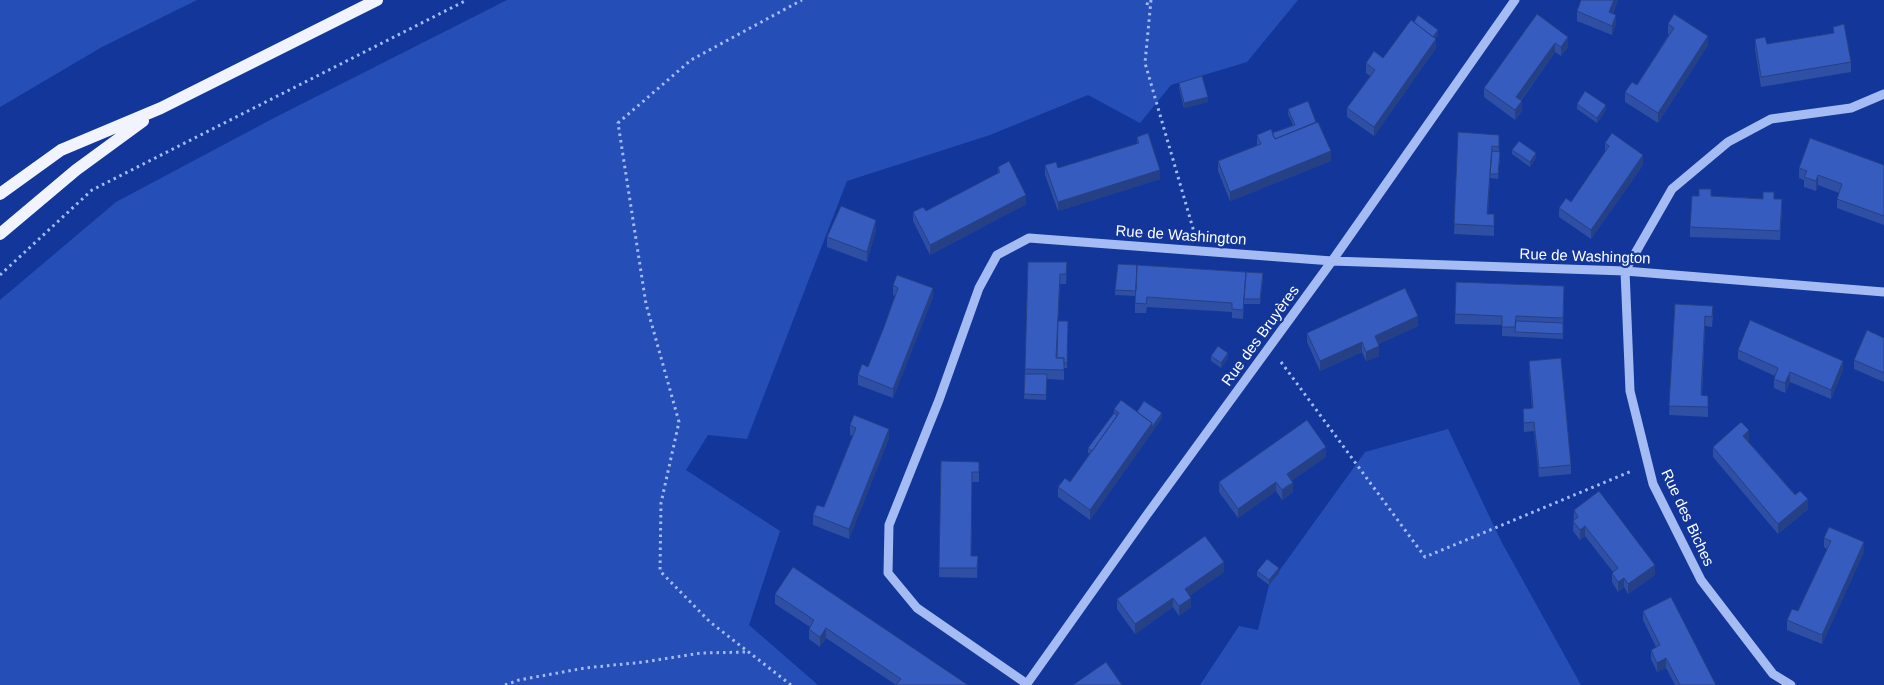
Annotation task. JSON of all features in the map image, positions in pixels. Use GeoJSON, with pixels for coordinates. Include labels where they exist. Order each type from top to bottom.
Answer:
{"type":"FeatureCollection","features":[{"type":"Feature","properties":{"kind":"main road"},"geometry":{"type":"LineString","coordinates":[[0,194],[61,150],[161,108],[377,0]]}},
{"type":"Feature","properties":{"kind":"main road"},"geometry":{"type":"LineString","coordinates":[[0,234],[76,170],[161,108]]}},
{"type":"Feature","properties":{"kind":"street","name":"Rue des Bruyères"},"geometry":{"type":"LineString","coordinates":[[1026,685],[1146,516],[1332,261],[1515,0]]}},
{"type":"Feature","properties":{"kind":"street"},"geometry":{"type":"LineString","coordinates":[[1625,271],[1672,189],[1728,142],[1771,119],[1851,108],[1884,94]]}},
{"type":"Feature","properties":{"kind":"street","name":"Rue de Washington"},"geometry":{"type":"LineString","coordinates":[[1026,685],[917,608],[888,573],[889,525],[939,400],[979,288],[997,255],[1029,238],[1332,261],[1625,271],[1884,292]]}},
{"type":"Feature","properties":{"kind":"street","name":"Rue des Biches"},"geometry":{"type":"LineString","coordinates":[[1625,271],[1630,391],[1653,484],[1701,580],[1774,674],[1791,685]]}},
{"type":"Feature","properties":{"kind":"path"},"geometry":{"type":"LineString","coordinates":[[0,275],[92,190],[467,0]]}},
{"type":"Feature","properties":{"kind":"path"},"geometry":{"type":"LineString","coordinates":[[790,685],[710,622],[660,571],[661,504],[680,422],[646,304],[618,123],[691,60],[802,0]]}},
{"type":"Feature","properties":{"kind":"path"},"geometry":{"type":"LineString","coordinates":[[1147,5],[1149,0]]}},
{"type":"Feature","properties":{"kind":"path"},"geometry":{"type":"LineString","coordinates":[[1149,0],[1144,63],[1200,251]]}},
{"type":"Feature","properties":{"kind":"path"},"geometry":{"type":"LineString","coordinates":[[1270,347],[1425,557],[1648,464]]}},
{"type":"Feature","properties":{"kind":"path"},"geometry":{"type":"LineString","coordinates":[[505,685],[519,680],[585,668],[701,653],[748,652]]}},
{"type":"Feature","properties":{"kind":"shaded area"},"geometry":{"type":"Polygon","coordinates":[[[0,0],[197,0],[102,47],[0,107],[0,0]]]}},
{"type":"Feature","properties":{"kind":"shaded area"},"geometry":{"type":"Polygon","coordinates":[[[507,0],[1298,0],[1247,62],[1171,85],[1140,123],[1088,95],[990,135],[847,181],[747,439],[708,435],[686,470],[780,531],[749,625],[818,685],[0,685],[0,300],[116,202],[274,118],[507,0]]]}},
{"type":"Feature","properties":{"kind":"shaded area"},"geometry":{"type":"Polygon","coordinates":[[[1448,429],[1501,541],[1581,685],[1200,685],[1239,626],[1258,630],[1269,585],[1365,452],[1448,429]]]}},
{"type":"Feature","properties":{"kind":"building"},"geometry":{"type":"Polygon","coordinates":[[[1581,0],[1614,0],[1609,12],[1616,15],[1612,26],[1577,11],[1581,0]]]}},
{"type":"Feature","properties":{"kind":"building"},"geometry":{"type":"Polygon","coordinates":[[[1537,14],[1568,37],[1561,47],[1555,43],[1516,97],[1522,101],[1515,110],[1484,88],[1537,14]]]}},
{"type":"Feature","properties":{"kind":"building"},"geometry":{"type":"Polygon","coordinates":[[[1674,14],[1708,36],[1658,113],[1625,92],[1632,82],[1637,85],[1674,28],[1668,24],[1674,14]]]}},
{"type":"Feature","properties":{"kind":"building"},"geometry":{"type":"Polygon","coordinates":[[[1418,15],[1438,30],[1433,37],[1414,22],[1418,15]]]}},
{"type":"Feature","properties":{"kind":"building"},"geometry":{"type":"Polygon","coordinates":[[[1411,20],[1436,39],[1374,127],[1347,108],[1375,70],[1366,63],[1374,51],[1383,58],[1411,20]]]}},
{"type":"Feature","properties":{"kind":"building"},"geometry":{"type":"Polygon","coordinates":[[[1844,24],[1851,62],[1761,77],[1755,39],[1765,37],[1767,44],[1834,33],[1833,27],[1844,24]]]}},
{"type":"Feature","properties":{"kind":"building"},"geometry":{"type":"Polygon","coordinates":[[[1202,76],[1208,97],[1184,103],[1179,83],[1202,76]]]}},
{"type":"Feature","properties":{"kind":"building"},"geometry":{"type":"Polygon","coordinates":[[[1585,91],[1606,105],[1597,118],[1577,104],[1585,91]]]}},
{"type":"Feature","properties":{"kind":"building"},"geometry":{"type":"Polygon","coordinates":[[[1308,101],[1316,122],[1275,139],[1272,133],[1295,125],[1288,109],[1308,101]]]}},
{"type":"Feature","properties":{"kind":"building"},"geometry":{"type":"Polygon","coordinates":[[[1318,122],[1331,151],[1230,192],[1218,161],[1261,144],[1257,135],[1271,129],[1275,139],[1318,122]]]}},
{"type":"Feature","properties":{"kind":"building"},"geometry":{"type":"Polygon","coordinates":[[[1458,132],[1499,135],[1499,147],[1492,146],[1487,214],[1494,214],[1494,226],[1454,224],[1458,132]]]}},
{"type":"Feature","properties":{"kind":"building"},"geometry":{"type":"Polygon","coordinates":[[[1148,133],[1160,170],[1058,202],[1045,165],[1056,162],[1058,168],[1139,143],[1137,137],[1148,133]]]}},
{"type":"Feature","properties":{"kind":"building"},"geometry":{"type":"Polygon","coordinates":[[[1612,133],[1643,155],[1591,230],[1559,208],[1566,198],[1571,202],[1609,146],[1605,143],[1612,133]]]}},
{"type":"Feature","properties":{"kind":"building"},"geometry":{"type":"Polygon","coordinates":[[[1810,138],[1884,165],[1884,216],[1837,199],[1842,184],[1818,175],[1816,181],[1804,177],[1807,171],[1799,168],[1810,138]]]}},
{"type":"Feature","properties":{"kind":"building"},"geometry":{"type":"Polygon","coordinates":[[[1519,141],[1536,153],[1530,162],[1512,150],[1519,141]]]}},
{"type":"Feature","properties":{"kind":"building"},"geometry":{"type":"Polygon","coordinates":[[[1492,151],[1500,152],[1498,174],[1490,174],[1492,151]]]}},
{"type":"Feature","properties":{"kind":"building"},"geometry":{"type":"Polygon","coordinates":[[[1009,161],[1026,195],[930,245],[913,212],[923,207],[926,211],[1000,172],[998,167],[1009,161]]]}},
{"type":"Feature","properties":{"kind":"building"},"geometry":{"type":"Polygon","coordinates":[[[1699,189],[1711,189],[1711,196],[1763,199],[1763,192],[1774,192],[1774,199],[1782,199],[1780,231],[1690,227],[1692,196],[1699,196],[1699,189]]]}},
{"type":"Feature","properties":{"kind":"building"},"geometry":{"type":"Polygon","coordinates":[[[841,206],[876,220],[867,252],[827,237],[841,206]]]}},
{"type":"Feature","properties":{"kind":"building"},"geometry":{"type":"Polygon","coordinates":[[[1028,262],[1067,262],[1066,274],[1060,274],[1056,358],[1064,358],[1064,370],[1025,369],[1028,262]]]}},
{"type":"Feature","properties":{"kind":"building"},"geometry":{"type":"Polygon","coordinates":[[[1118,264],[1137,265],[1136,291],[1115,290],[1118,264]]]}},
{"type":"Feature","properties":{"kind":"building"},"geometry":{"type":"Polygon","coordinates":[[[1137,265],[1246,272],[1243,310],[1232,309],[1232,303],[1147,297],[1146,304],[1135,303],[1137,265]]]}},
{"type":"Feature","properties":{"kind":"building"},"geometry":{"type":"Polygon","coordinates":[[[1246,272],[1263,273],[1260,299],[1244,299],[1246,272]]]}},
{"type":"Feature","properties":{"kind":"building"},"geometry":{"type":"Polygon","coordinates":[[[897,275],[933,288],[893,389],[858,375],[862,364],[868,367],[884,327],[898,288],[893,285],[897,275]]]}},
{"type":"Feature","properties":{"kind":"building"},"geometry":{"type":"Polygon","coordinates":[[[1456,282],[1564,286],[1563,318],[1516,316],[1515,327],[1502,327],[1502,316],[1455,314],[1456,282]]]}},
{"type":"Feature","properties":{"kind":"building"},"geometry":{"type":"Polygon","coordinates":[[[1405,288],[1418,316],[1375,336],[1379,346],[1366,352],[1362,342],[1320,361],[1307,333],[1405,288]]]}},
{"type":"Feature","properties":{"kind":"building"},"geometry":{"type":"Polygon","coordinates":[[[1675,304],[1713,306],[1712,317],[1705,316],[1701,395],[1708,396],[1708,407],[1669,406],[1675,304]]]}},
{"type":"Feature","properties":{"kind":"building"},"geometry":{"type":"Polygon","coordinates":[[[1750,320],[1843,361],[1831,390],[1790,372],[1785,383],[1774,379],[1778,368],[1738,350],[1750,320]]]}},
{"type":"Feature","properties":{"kind":"building"},"geometry":{"type":"Polygon","coordinates":[[[1058,321],[1068,321],[1067,363],[1064,363],[1064,358],[1057,358],[1058,321]]]}},
{"type":"Feature","properties":{"kind":"building"},"geometry":{"type":"Polygon","coordinates":[[[1516,321],[1563,323],[1563,334],[1515,332],[1516,321]]]}},
{"type":"Feature","properties":{"kind":"building"},"geometry":{"type":"Polygon","coordinates":[[[1867,330],[1884,338],[1884,373],[1854,360],[1867,330]]]}},
{"type":"Feature","properties":{"kind":"building"},"geometry":{"type":"Polygon","coordinates":[[[1218,346],[1228,353],[1221,363],[1211,356],[1218,346]]]}},
{"type":"Feature","properties":{"kind":"building"},"geometry":{"type":"Polygon","coordinates":[[[1561,358],[1571,465],[1539,468],[1534,422],[1524,423],[1523,409],[1533,408],[1529,361],[1561,358]]]}},
{"type":"Feature","properties":{"kind":"building"},"geometry":{"type":"Polygon","coordinates":[[[1025,374],[1047,374],[1046,395],[1024,394],[1025,374]]]}},
{"type":"Feature","properties":{"kind":"building"},"geometry":{"type":"Polygon","coordinates":[[[1121,400],[1152,423],[1090,510],[1058,487],[1065,478],[1070,482],[1119,413],[1114,409],[1121,400]]]}},
{"type":"Feature","properties":{"kind":"building"},"geometry":{"type":"Polygon","coordinates":[[[1144,401],[1162,413],[1152,427],[1152,423],[1137,412],[1144,401]]]}},
{"type":"Feature","properties":{"kind":"building"},"geometry":{"type":"Polygon","coordinates":[[[1114,413],[1117,416],[1092,451],[1088,448],[1114,413]]]}},
{"type":"Feature","properties":{"kind":"building"},"geometry":{"type":"Polygon","coordinates":[[[854,415],[889,429],[849,529],[813,515],[817,505],[824,507],[856,428],[850,425],[854,415]]]}},
{"type":"Feature","properties":{"kind":"building"},"geometry":{"type":"Polygon","coordinates":[[[1307,420],[1326,447],[1287,474],[1293,483],[1282,490],[1276,482],[1238,509],[1219,482],[1307,420]]]}},
{"type":"Feature","properties":{"kind":"building"},"geometry":{"type":"Polygon","coordinates":[[[1741,422],[1749,430],[1743,436],[1795,495],[1800,491],[1808,499],[1778,524],[1713,447],[1741,422]]]}},
{"type":"Feature","properties":{"kind":"building"},"geometry":{"type":"Polygon","coordinates":[[[941,461],[979,462],[979,472],[972,472],[971,556],[978,556],[977,568],[939,568],[941,461]]]}},
{"type":"Feature","properties":{"kind":"building"},"geometry":{"type":"Polygon","coordinates":[[[1599,491],[1655,565],[1628,584],[1624,578],[1618,582],[1612,573],[1618,568],[1585,526],[1580,530],[1573,521],[1578,517],[1574,510],[1599,491]]]}},
{"type":"Feature","properties":{"kind":"building"},"geometry":{"type":"Polygon","coordinates":[[[1829,527],[1864,542],[1822,635],[1787,620],[1792,609],[1798,611],[1831,541],[1824,538],[1829,527]]]}},
{"type":"Feature","properties":{"kind":"building"},"geometry":{"type":"Polygon","coordinates":[[[1205,536],[1224,562],[1185,589],[1191,598],[1179,606],[1173,598],[1135,624],[1117,599],[1205,536]]]}},
{"type":"Feature","properties":{"kind":"building"},"geometry":{"type":"Polygon","coordinates":[[[1267,559],[1279,568],[1269,580],[1257,571],[1267,559]]]}},
{"type":"Feature","properties":{"kind":"building"},"geometry":{"type":"Polygon","coordinates":[[[793,567],[968,685],[896,685],[901,679],[826,628],[820,637],[814,633],[809,629],[814,620],[775,594],[793,567]]]}},
{"type":"Feature","properties":{"kind":"building"},"geometry":{"type":"Polygon","coordinates":[[[1671,597],[1716,685],[1680,685],[1666,658],[1657,663],[1651,650],[1660,645],[1643,611],[1671,597]]]}},
{"type":"Feature","properties":{"kind":"building"},"geometry":{"type":"Polygon","coordinates":[[[1106,662],[1122,685],[1073,685],[1106,662]]]}}]}
